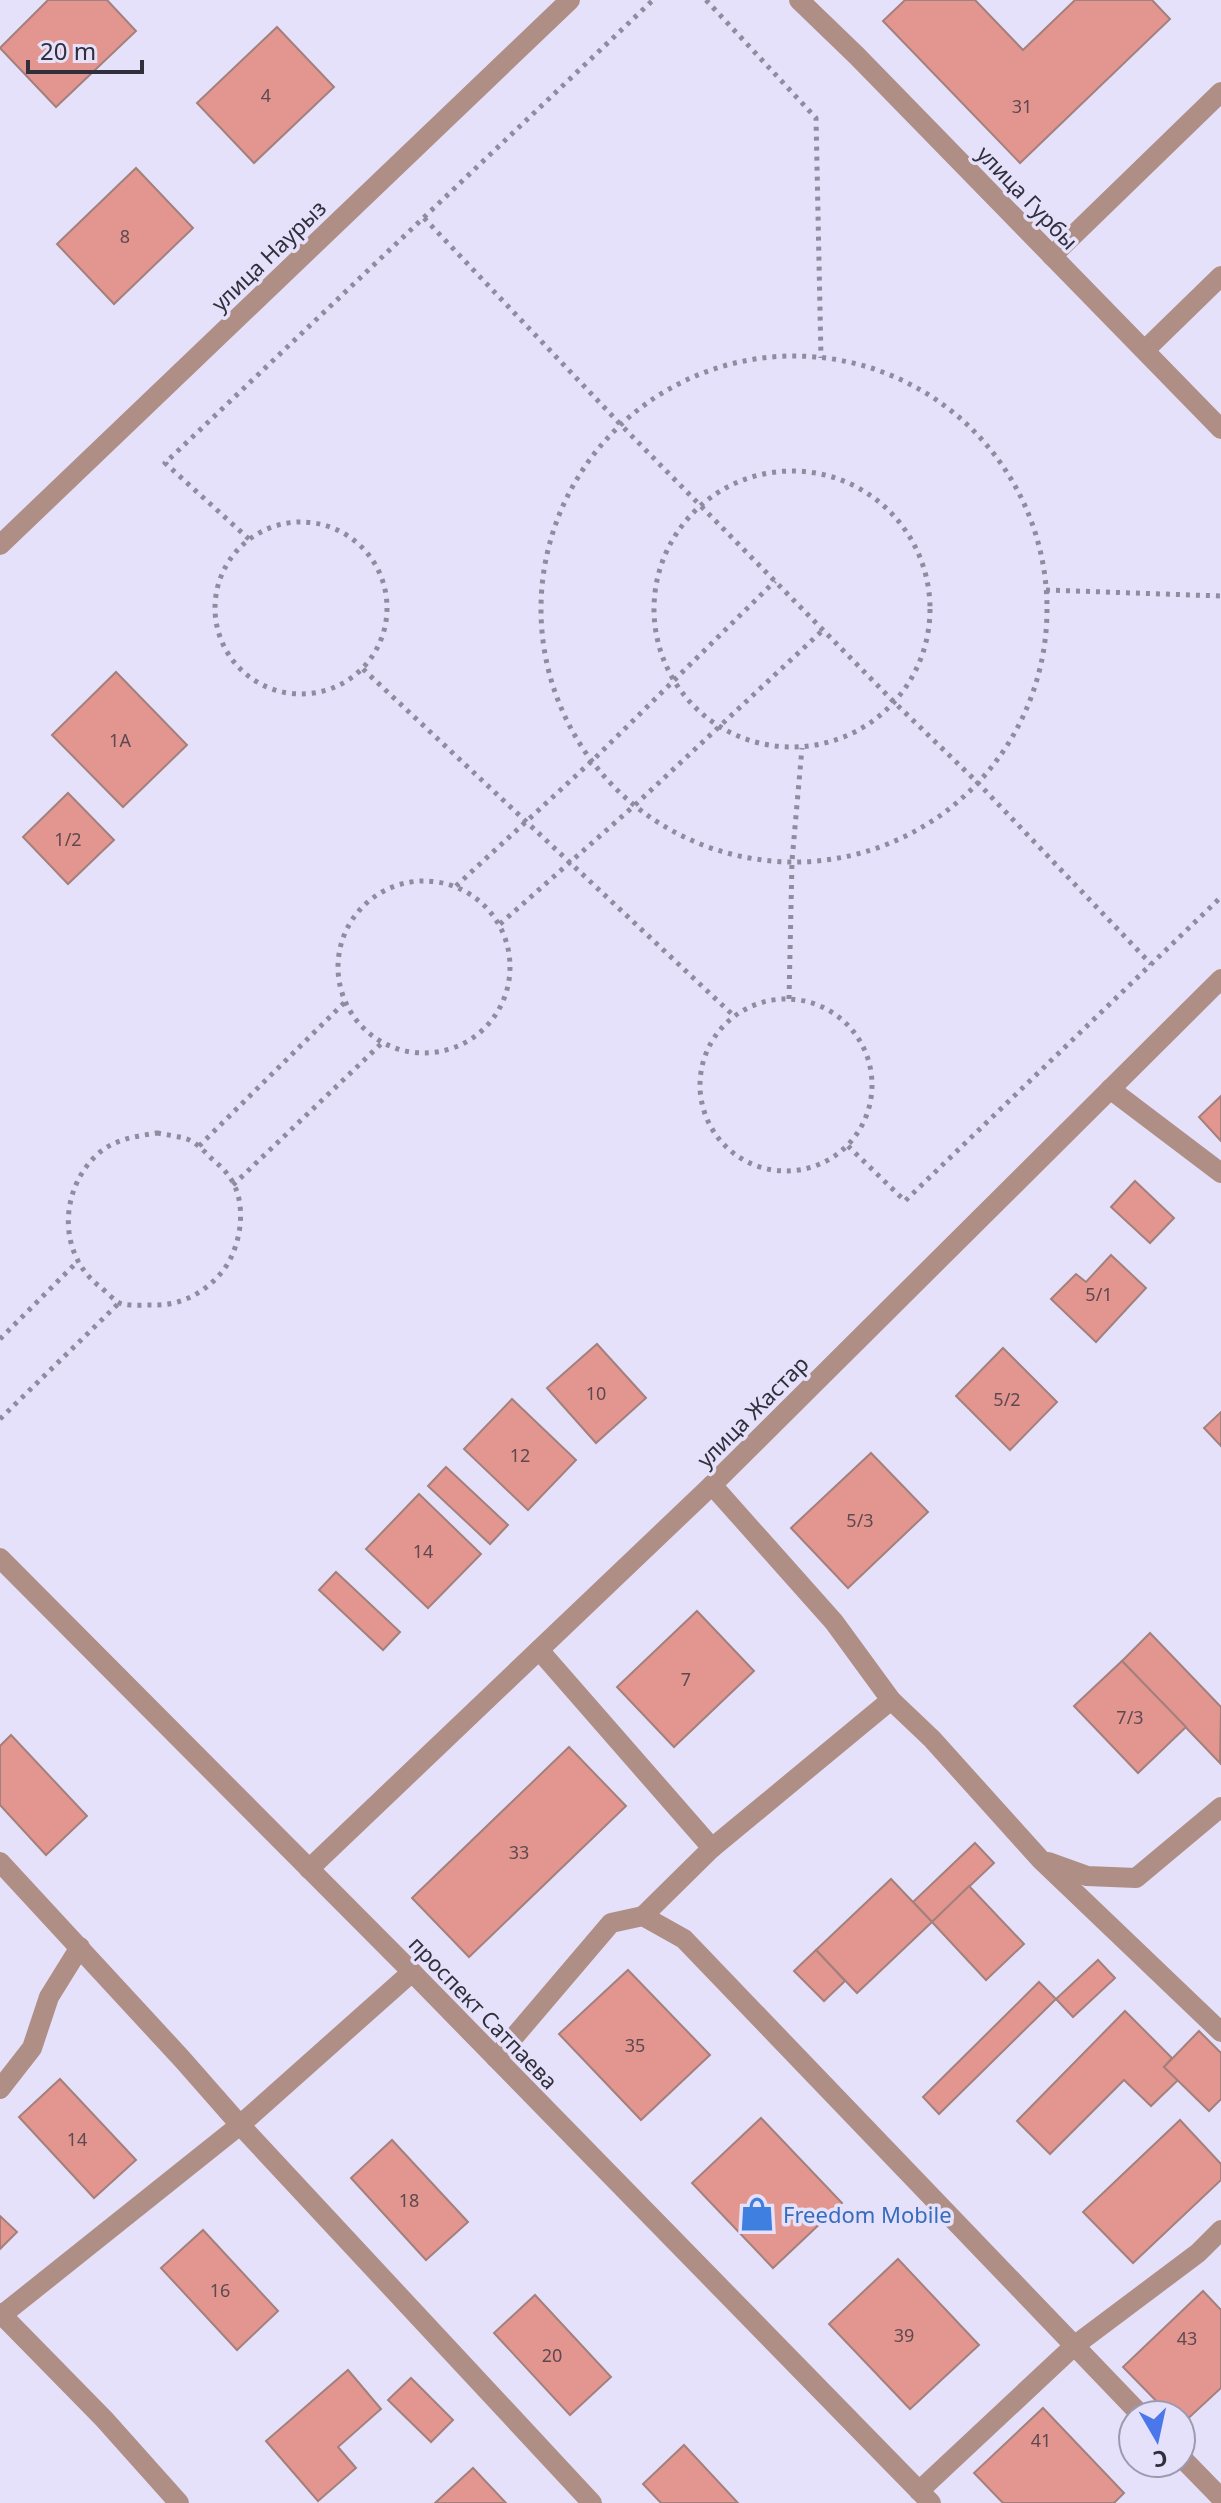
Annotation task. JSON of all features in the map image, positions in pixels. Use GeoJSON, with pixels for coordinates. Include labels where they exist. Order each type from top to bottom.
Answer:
{"type":"FeatureCollection","features":[{"type":"Feature","properties":{"kind":"street","name":"улица Наурыз"},"geometry":{"type":"LineString","coordinates":[[0,545],[570,0]]}},
{"type":"Feature","properties":{"kind":"street","name":"улица Гурбы"},"geometry":{"type":"LineString","coordinates":[[799,0],[1221,429]]}},
{"type":"Feature","properties":{"kind":"street"},"geometry":{"type":"LineString","coordinates":[[1052,256],[1221,92]]}},
{"type":"Feature","properties":{"kind":"street"},"geometry":{"type":"LineString","coordinates":[[1145,350],[1221,276]]}},
{"type":"Feature","properties":{"kind":"street","name":"улица Жастар"},"geometry":{"type":"LineString","coordinates":[[309,1869],[712,1485],[1221,979]]}},
{"type":"Feature","properties":{"kind":"street"},"geometry":{"type":"LineString","coordinates":[[1110,1089],[1221,1173]]}},
{"type":"Feature","properties":{"kind":"street"},"geometry":{"type":"LineString","coordinates":[[712,1485],[834,1622],[891,1700],[932,1739],[1041,1860],[1221,2032]]}},
{"type":"Feature","properties":{"kind":"street","name":"проспект Сатпаева"},"geometry":{"type":"LineString","coordinates":[[0,1558],[412,1972],[925,2497]]}},
{"type":"Feature","properties":{"kind":"street"},"geometry":{"type":"LineString","coordinates":[[539,1650],[712,1848]]}},
{"type":"Feature","properties":{"kind":"street"},"geometry":{"type":"LineString","coordinates":[[496,2058],[611,1923],[643,1916],[712,1848],[891,1700]]}},
{"type":"Feature","properties":{"kind":"street"},"geometry":{"type":"LineString","coordinates":[[1041,1860],[1087,1876],[1136,1878],[1221,1807]]}},
{"type":"Feature","properties":{"kind":"street"},"geometry":{"type":"LineString","coordinates":[[0,1862],[592,2503]]}},
{"type":"Feature","properties":{"kind":"street"},"geometry":{"type":"LineString","coordinates":[[643,1916],[684,1939],[1125,2399]]}},
{"type":"Feature","properties":{"kind":"street"},"geometry":{"type":"LineString","coordinates":[[0,2089],[32,2048],[49,1997],[80,1947]]}},
{"type":"Feature","properties":{"kind":"street"},"geometry":{"type":"LineString","coordinates":[[179,2503],[104,2419],[1,2314],[240,2125],[412,1972]]}},
{"type":"Feature","properties":{"kind":"street"},"geometry":{"type":"LineString","coordinates":[[925,2497],[1074,2346],[1198,2253],[1221,2230]]}},
{"type":"Feature","properties":{"kind":"street"},"geometry":{"type":"LineString","coordinates":[[1197,2473],[1221,2498]]}},
{"type":"Feature","properties":{"kind":"path"},"geometry":{"type":"LineString","coordinates":[[249,539],[165,463],[653,0]]}},
{"type":"Feature","properties":{"kind":"path"},"geometry":{"type":"LineString","coordinates":[[706,0],[816,118],[821,358]]}},
{"type":"Feature","properties":{"kind":"path"},"geometry":{"type":"LineString","coordinates":[[424,218],[621,425],[978,783],[1151,964]]}},
{"type":"Feature","properties":{"kind":"path"},"geometry":{"type":"LineString","coordinates":[[798,353],[821,358],[879,368],[951,407],[1007,467],[1041,542],[1050,623],[1032,704],[989,774],[927,827],[846,858],[760,862],[679,836],[609,785],[561,714],[539,631],[546,546],[581,467],[640,405],[717,366],[798,353]]}},
{"type":"Feature","properties":{"kind":"path"},"geometry":{"type":"LineString","coordinates":[[805,471],[850,483],[888,508],[915,545],[930,588],[929,634],[914,677],[885,713],[847,737],[802,748],[756,743],[719,727],[681,694],[660,653],[653,608],[661,563],[683,523],[702,506],[717,492],[759,474],[805,471]]}},
{"type":"Feature","properties":{"kind":"path"},"geometry":{"type":"LineString","coordinates":[[304,521],[333,528],[358,543],[377,565],[387,591],[387,619],[379,646],[363,669],[340,686],[313,694],[285,694],[259,684],[237,667],[222,643],[214,616],[217,587],[229,560],[249,539],[275,525],[304,521]]}},
{"type":"Feature","properties":{"kind":"path"},"geometry":{"type":"LineString","coordinates":[[456,886],[593,760],[775,581]]}},
{"type":"Feature","properties":{"kind":"path"},"geometry":{"type":"LineString","coordinates":[[1046,590],[1221,596]]}},
{"type":"Feature","properties":{"kind":"path"},"geometry":{"type":"LineString","coordinates":[[500,924],[635,805],[823,630]]}},
{"type":"Feature","properties":{"kind":"path"},"geometry":{"type":"LineString","coordinates":[[363,669],[734,1016]]}},
{"type":"Feature","properties":{"kind":"path"},"geometry":{"type":"LineString","coordinates":[[789,999],[792,861],[802,748]]}},
{"type":"Feature","properties":{"kind":"path"},"geometry":{"type":"LineString","coordinates":[[427,881],[456,886],[481,901],[500,924],[510,951],[510,979],[503,1006],[486,1028],[464,1044],[437,1053],[409,1052],[382,1043],[360,1026],[345,1002],[338,975],[340,946],[352,919],[372,898],[398,885],[427,881]]}},
{"type":"Feature","properties":{"kind":"path"},"geometry":{"type":"LineString","coordinates":[[848,1146],[905,1201],[1221,897]]}},
{"type":"Feature","properties":{"kind":"path"},"geometry":{"type":"LineString","coordinates":[[789,999],[818,1004],[844,1019],[862,1042],[872,1069],[873,1097],[864,1123],[848,1146],[826,1162],[799,1171],[771,1170],[744,1161],[722,1144],[707,1120],[700,1093],[702,1064],[714,1037],[734,1016],[760,1002],[789,999]]}},
{"type":"Feature","properties":{"kind":"path"},"geometry":{"type":"LineString","coordinates":[[199,1146],[345,1002]]}},
{"type":"Feature","properties":{"kind":"path"},"geometry":{"type":"LineString","coordinates":[[233,1185],[382,1043]]}},
{"type":"Feature","properties":{"kind":"path"},"geometry":{"type":"LineString","coordinates":[[157,1133],[186,1139],[199,1146],[230,1177],[233,1185],[239,1203],[240,1231],[232,1258],[216,1281],[193,1297],[166,1306],[118,1304],[90,1278],[74,1255],[68,1228],[70,1199],[81,1171],[102,1150],[128,1137],[157,1133]]}},
{"type":"Feature","properties":{"kind":"path"},"geometry":{"type":"LineString","coordinates":[[0,1339],[78,1261]]}},
{"type":"Feature","properties":{"kind":"path"},"geometry":{"type":"LineString","coordinates":[[0,1419],[118,1304]]}},
{"type":"Feature","properties":{"kind":"building"},"geometry":{"type":"Polygon","coordinates":[[[48,0],[107,0],[136,31],[56,107],[0,48],[48,0]]]}},
{"type":"Feature","properties":{"kind":"building"},"geometry":{"type":"Polygon","coordinates":[[[905,0],[975,0],[1023,50],[1075,0],[1152,0],[1170,19],[1020,163],[883,21],[905,0]]]}},
{"type":"Feature","properties":{"kind":"building"},"geometry":{"type":"Polygon","coordinates":[[[277,27],[334,87],[254,163],[197,103],[277,27]]]}},
{"type":"Feature","properties":{"kind":"building"},"geometry":{"type":"Polygon","coordinates":[[[136,168],[193,228],[114,304],[57,244],[136,168]]]}},
{"type":"Feature","properties":{"kind":"building"},"geometry":{"type":"Polygon","coordinates":[[[116,672],[187,745],[123,807],[52,735],[116,672]]]}},
{"type":"Feature","properties":{"kind":"building"},"geometry":{"type":"Polygon","coordinates":[[[68,793],[114,840],[68,884],[23,837],[68,793]]]}},
{"type":"Feature","properties":{"kind":"building"},"geometry":{"type":"Polygon","coordinates":[[[1221,1096],[1221,1141],[1199,1117],[1221,1096]]]}},
{"type":"Feature","properties":{"kind":"building"},"geometry":{"type":"Polygon","coordinates":[[[1135,1181],[1174,1218],[1150,1243],[1111,1207],[1135,1181]]]}},
{"type":"Feature","properties":{"kind":"building"},"geometry":{"type":"Polygon","coordinates":[[[1111,1255],[1146,1288],[1096,1342],[1051,1299],[1076,1274],[1086,1282],[1111,1255]]]}},
{"type":"Feature","properties":{"kind":"building"},"geometry":{"type":"Polygon","coordinates":[[[597,1344],[646,1398],[596,1443],[547,1388],[597,1344]]]}},
{"type":"Feature","properties":{"kind":"building"},"geometry":{"type":"Polygon","coordinates":[[[1003,1348],[1057,1402],[1010,1450],[956,1396],[1003,1348]]]}},
{"type":"Feature","properties":{"kind":"building"},"geometry":{"type":"Polygon","coordinates":[[[512,1399],[576,1460],[528,1510],[464,1449],[512,1399]]]}},
{"type":"Feature","properties":{"kind":"building"},"geometry":{"type":"Polygon","coordinates":[[[1221,1412],[1221,1446],[1204,1428],[1221,1412]]]}},
{"type":"Feature","properties":{"kind":"building"},"geometry":{"type":"Polygon","coordinates":[[[871,1453],[928,1512],[848,1588],[791,1528],[871,1453]]]}},
{"type":"Feature","properties":{"kind":"building"},"geometry":{"type":"Polygon","coordinates":[[[446,1467],[508,1525],[490,1544],[428,1486],[446,1467]]]}},
{"type":"Feature","properties":{"kind":"building"},"geometry":{"type":"Polygon","coordinates":[[[419,1494],[481,1554],[428,1608],[366,1549],[419,1494]]]}},
{"type":"Feature","properties":{"kind":"building"},"geometry":{"type":"Polygon","coordinates":[[[336,1572],[400,1632],[383,1650],[319,1590],[336,1572]]]}},
{"type":"Feature","properties":{"kind":"building"},"geometry":{"type":"Polygon","coordinates":[[[697,1611],[754,1671],[674,1747],[617,1687],[697,1611]]]}},
{"type":"Feature","properties":{"kind":"building"},"geometry":{"type":"Polygon","coordinates":[[[1150,1633],[1221,1707],[1220,1763],[1122,1661],[1150,1633]]]}},
{"type":"Feature","properties":{"kind":"building"},"geometry":{"type":"Polygon","coordinates":[[[1122,1661],[1186,1727],[1138,1773],[1074,1706],[1122,1661]]]}},
{"type":"Feature","properties":{"kind":"building"},"geometry":{"type":"Polygon","coordinates":[[[11,1735],[87,1816],[46,1855],[0,1805],[0,1746],[11,1735]]]}},
{"type":"Feature","properties":{"kind":"building"},"geometry":{"type":"Polygon","coordinates":[[[569,1747],[626,1806],[469,1957],[412,1898],[569,1747]]]}},
{"type":"Feature","properties":{"kind":"building"},"geometry":{"type":"Polygon","coordinates":[[[975,1843],[994,1863],[932,1922],[913,1902],[975,1843]]]}},
{"type":"Feature","properties":{"kind":"building"},"geometry":{"type":"Polygon","coordinates":[[[891,1879],[932,1922],[857,1993],[816,1950],[891,1879]]]}},
{"type":"Feature","properties":{"kind":"building"},"geometry":{"type":"Polygon","coordinates":[[[969,1886],[1024,1944],[986,1980],[932,1922],[969,1886]]]}},
{"type":"Feature","properties":{"kind":"building"},"geometry":{"type":"Polygon","coordinates":[[[816,1950],[845,1981],[824,2001],[794,1971],[816,1950]]]}},
{"type":"Feature","properties":{"kind":"building"},"geometry":{"type":"Polygon","coordinates":[[[1098,1960],[1115,1978],[1073,2017],[1056,1999],[1098,1960]]]}},
{"type":"Feature","properties":{"kind":"building"},"geometry":{"type":"Polygon","coordinates":[[[628,1970],[710,2055],[641,2120],[559,2034],[628,1970]]]}},
{"type":"Feature","properties":{"kind":"building"},"geometry":{"type":"Polygon","coordinates":[[[1039,1982],[1056,1999],[939,2114],[923,2097],[1039,1982]]]}},
{"type":"Feature","properties":{"kind":"building"},"geometry":{"type":"Polygon","coordinates":[[[1125,2011],[1172,2058],[1164,2067],[1178,2080],[1151,2106],[1124,2080],[1050,2154],[1017,2121],[1125,2011]]]}},
{"type":"Feature","properties":{"kind":"building"},"geometry":{"type":"Polygon","coordinates":[[[1199,2031],[1221,2053],[1221,2099],[1209,2111],[1164,2067],[1199,2031]]]}},
{"type":"Feature","properties":{"kind":"building"},"geometry":{"type":"Polygon","coordinates":[[[60,2079],[136,2160],[94,2198],[19,2117],[60,2079]]]}},
{"type":"Feature","properties":{"kind":"building"},"geometry":{"type":"Polygon","coordinates":[[[761,2118],[842,2203],[773,2268],[692,2183],[761,2118]]]}},
{"type":"Feature","properties":{"kind":"building"},"geometry":{"type":"Polygon","coordinates":[[[1180,2120],[1221,2164],[1221,2180],[1133,2263],[1083,2212],[1180,2120]]]}},
{"type":"Feature","properties":{"kind":"building"},"geometry":{"type":"Polygon","coordinates":[[[392,2140],[468,2222],[426,2260],[351,2178],[392,2140]]]}},
{"type":"Feature","properties":{"kind":"building"},"geometry":{"type":"Polygon","coordinates":[[[0,2216],[17,2232],[0,2249],[0,2216]]]}},
{"type":"Feature","properties":{"kind":"building"},"geometry":{"type":"Polygon","coordinates":[[[203,2230],[278,2311],[237,2350],[161,2268],[203,2230]]]}},
{"type":"Feature","properties":{"kind":"building"},"geometry":{"type":"Polygon","coordinates":[[[898,2259],[979,2345],[910,2409],[829,2324],[898,2259]]]}},
{"type":"Feature","properties":{"kind":"building"},"geometry":{"type":"Polygon","coordinates":[[[1203,2291],[1221,2310],[1221,2388],[1197,2410],[1197,2399],[1154,2399],[1123,2367],[1203,2291]]]}},
{"type":"Feature","properties":{"kind":"building"},"geometry":{"type":"Polygon","coordinates":[[[535,2295],[611,2377],[570,2415],[494,2333],[535,2295]]]}},
{"type":"Feature","properties":{"kind":"building"},"geometry":{"type":"Polygon","coordinates":[[[348,2370],[381,2409],[338,2447],[356,2468],[318,2501],[266,2441],[348,2370]]]}},
{"type":"Feature","properties":{"kind":"building"},"geometry":{"type":"Polygon","coordinates":[[[411,2378],[453,2420],[431,2442],[388,2400],[411,2378]]]}},
{"type":"Feature","properties":{"kind":"building"},"geometry":{"type":"Polygon","coordinates":[[[1043,2408],[1124,2493],[1114,2503],[1003,2503],[974,2473],[1043,2408]]]}},
{"type":"Feature","properties":{"kind":"building"},"geometry":{"type":"Polygon","coordinates":[[[684,2445],[738,2503],[661,2503],[643,2484],[684,2445]]]}},
{"type":"Feature","properties":{"kind":"building"},"geometry":{"type":"Polygon","coordinates":[[[473,2468],[506,2503],[435,2503],[473,2468]]]}},
{"type":"Feature","properties":{"kind":"place","name":"Freedom Mobile"},"geometry":{"type":"Point","coordinates":[757,2214]}}]}
